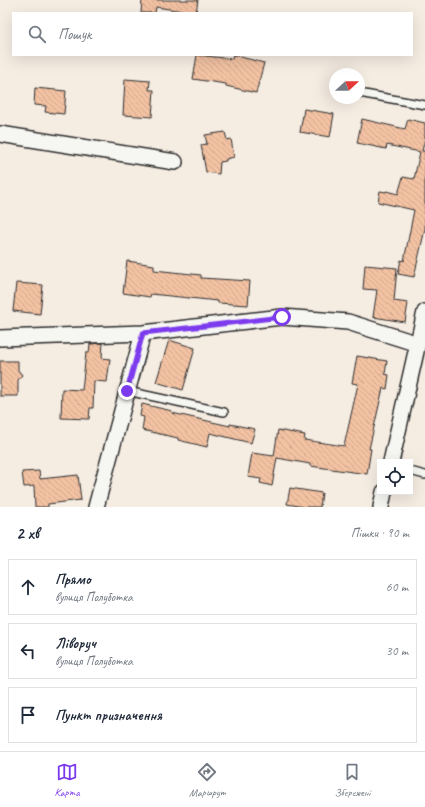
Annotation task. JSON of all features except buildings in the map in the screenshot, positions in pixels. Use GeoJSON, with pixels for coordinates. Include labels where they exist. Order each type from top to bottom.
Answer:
{"type":"FeatureCollection","features":[{"type":"Feature","properties":{"kind":"street"},"geometry":{"type":"LineString","coordinates":[[0,134],[175,162]]}},
{"type":"Feature","properties":{"kind":"street"},"geometry":{"type":"LineString","coordinates":[[392,459],[425,312]]}},
{"type":"Feature","properties":{"kind":"street"},"geometry":{"type":"LineString","coordinates":[[0,338],[143,333],[282,317],[348,322],[418,344]]}},
{"type":"Feature","properties":{"kind":"street"},"geometry":{"type":"LineString","coordinates":[[96,507],[143,333]]}},
{"type":"Feature","properties":{"kind":"street"},"geometry":{"type":"LineString","coordinates":[[381,507],[383,495]]}},
{"type":"Feature","properties":{"kind":"lane"},"geometry":{"type":"LineString","coordinates":[[365,95],[425,105]]}},
{"type":"Feature","properties":{"kind":"lane"},"geometry":{"type":"LineString","coordinates":[[127,391],[224,412]]}},
{"type":"Feature","properties":{"kind":"lane"},"geometry":{"type":"LineString","coordinates":[[413,473],[425,475]]}},
{"type":"Feature","properties":{"kind":"route"},"geometry":{"type":"LineString","coordinates":[[127,391],[143,333],[282,317]]}}]}
